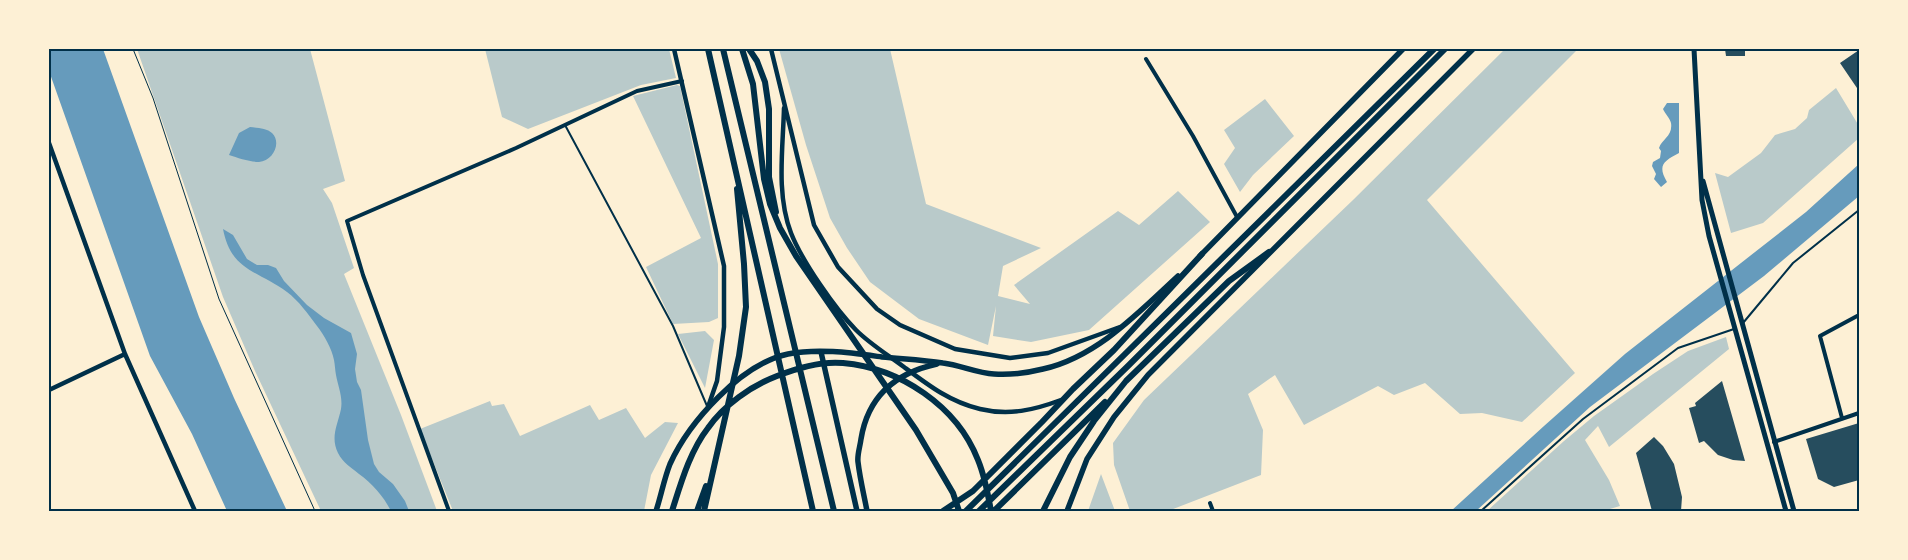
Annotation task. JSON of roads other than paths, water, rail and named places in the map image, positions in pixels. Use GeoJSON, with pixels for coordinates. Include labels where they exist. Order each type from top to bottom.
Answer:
{"type":"FeatureCollection","features":[{"type":"Feature","properties":{"kind":"highway"},"geometry":{"type":"LineString","coordinates":[[708,49],[813,511]]}},
{"type":"Feature","properties":{"kind":"highway"},"geometry":{"type":"LineString","coordinates":[[723,49],[834,511]]}},
{"type":"Feature","properties":{"kind":"highway"},"geometry":{"type":"LineString","coordinates":[[742,49],[753,84],[764,179],[770,204],[780,228],[796,256],[835,309],[916,430],[953,494],[959,511]]}},
{"type":"Feature","properties":{"kind":"highway"},"geometry":{"type":"LineString","coordinates":[[749,49],[757,61],[765,82],[769,109],[769,177],[780,228]]}},
{"type":"Feature","properties":{"kind":"highway"},"geometry":{"type":"LineString","coordinates":[[966,511],[1434,49]]}},
{"type":"Feature","properties":{"kind":"highway"},"geometry":{"type":"LineString","coordinates":[[979,511],[1129,365],[1444,49]]}},
{"type":"Feature","properties":{"kind":"highway"},"geometry":{"type":"LineString","coordinates":[[704,511],[739,356],[746,307],[744,264],[733,156]]}},
{"type":"Feature","properties":{"kind":"highway"},"geometry":{"type":"LineString","coordinates":[[992,511],[1229,281],[1269,252]]}},
{"type":"Feature","properties":{"kind":"highway"},"geometry":{"type":"LineString","coordinates":[[944,511],[972,491],[1114,350],[1202,254]]}},
{"type":"Feature","properties":{"kind":"highway"},"geometry":{"type":"LineString","coordinates":[[672,511],[695,449],[708,428],[727,407],[744,394],[768,380],[791,371],[817,365],[842,363],[867,367],[891,375],[936,401],[953,418],[967,438],[978,459],[988,488],[992,511]]}},
{"type":"Feature","properties":{"kind":"highway"},"geometry":{"type":"LineString","coordinates":[[1043,511],[1070,457],[1094,421],[1126,382]]}},
{"type":"Feature","properties":{"kind":"highway"},"geometry":{"type":"LineString","coordinates":[[697,511],[713,466]]}},
{"type":"Feature","properties":{"kind":"main road"},"geometry":{"type":"LineString","coordinates":[[656,511],[670,465],[683,440],[708,408],[749,372],[788,354],[838,352],[944,363],[993,374],[1022,373],[1045,369],[1093,348],[1124,326],[1202,254],[1403,49]]}},
{"type":"Feature","properties":{"kind":"main road"},"geometry":{"type":"LineString","coordinates":[[1067,511],[1087,459],[1114,417],[1148,375],[1472,49]]}},
{"type":"Feature","properties":{"kind":"main road"},"geometry":{"type":"LineString","coordinates":[[1694,49],[1702,200],[1715,256],[1786,511]]}},
{"type":"Feature","properties":{"kind":"main road"},"geometry":{"type":"LineString","coordinates":[[1701,174],[1794,511]]}},
{"type":"Feature","properties":{"kind":"main road"},"geometry":{"type":"LineString","coordinates":[[821,352],[856,511]]}},
{"type":"Feature","properties":{"kind":"main road"},"geometry":{"type":"LineString","coordinates":[[867,511],[858,460],[862,430],[874,401],[888,386],[905,374],[923,367],[944,363]]}},
{"type":"Feature","properties":{"kind":"street"},"geometry":{"type":"LineString","coordinates":[[674,49],[724,266],[724,327],[717,381],[708,408]]}},
{"type":"Feature","properties":{"kind":"street"},"geometry":{"type":"LineString","coordinates":[[771,49],[814,225],[838,266],[877,309],[900,325],[955,349],[1010,358],[1048,353],[1124,326]]}},
{"type":"Feature","properties":{"kind":"street"},"geometry":{"type":"LineString","coordinates":[[1146,59],[1193,136],[1237,217]]}},
{"type":"Feature","properties":{"kind":"street"},"geometry":{"type":"LineString","coordinates":[[449,511],[444,503],[363,275],[347,221],[637,91],[682,81]]}},
{"type":"Feature","properties":{"kind":"street"},"geometry":{"type":"LineString","coordinates":[[784,102],[782,181],[784,206],[790,232],[801,254],[835,309],[874,345],[936,391],[956,402],[982,410],[1008,412],[1032,410],[1063,399]]}},
{"type":"Feature","properties":{"kind":"street"},"geometry":{"type":"LineString","coordinates":[[49,143],[125,354],[195,511]]}},
{"type":"Feature","properties":{"kind":"street"},"geometry":{"type":"LineString","coordinates":[[1842,418],[1820,336],[1859,315]]}},
{"type":"Feature","properties":{"kind":"street"},"geometry":{"type":"LineString","coordinates":[[49,390],[125,354]]}},
{"type":"Feature","properties":{"kind":"street"},"geometry":{"type":"LineString","coordinates":[[1774,442],[1859,413]]}},
{"type":"Feature","properties":{"kind":"street"},"geometry":{"type":"LineString","coordinates":[[1210,503],[1213,511]]}},
{"type":"Feature","properties":{"kind":"lane"},"geometry":{"type":"LineString","coordinates":[[565,124],[673,326],[708,408]]}},
{"type":"Feature","properties":{"kind":"lane"},"geometry":{"type":"LineString","coordinates":[[1743,323],[1793,263],[1859,210]]}},
{"type":"Feature","properties":{"kind":"lane"},"geometry":{"type":"LineString","coordinates":[[1481,511],[1583,419],[1678,348],[1735,328]]}},
{"type":"Feature","properties":{"kind":"water"},"geometry":{"type":"Polygon","coordinates":[[[49,49],[103,49],[199,317],[234,398],[287,511],[227,511],[192,434],[150,356],[49,71],[49,49]]]}},
{"type":"Feature","properties":{"kind":"water"},"geometry":{"type":"Polygon","coordinates":[[[1667,103],[1679,103],[1679,153],[1666,161],[1662,167],[1667,182],[1661,187],[1654,179],[1656,174],[1652,166],[1653,162],[1660,158],[1660,145],[1669,134],[1671,127],[1670,121],[1663,109],[1667,103]]]}},
{"type":"Feature","properties":{"kind":"water"},"geometry":{"type":"Polygon","coordinates":[[[250,127],[267,130],[275,137],[276,146],[274,151],[264,161],[244,160],[229,155],[239,133],[250,127]]]}},
{"type":"Feature","properties":{"kind":"water"},"geometry":{"type":"Polygon","coordinates":[[[1859,164],[1859,196],[1764,276],[1590,407],[1476,511],[1451,511],[1625,354],[1806,212],[1859,164]]]}},
{"type":"Feature","properties":{"kind":"water"},"geometry":{"type":"Polygon","coordinates":[[[223,229],[233,235],[247,259],[257,265],[268,265],[276,268],[284,281],[307,305],[324,318],[351,333],[357,354],[355,369],[357,382],[361,390],[368,440],[374,464],[379,472],[393,484],[405,501],[409,511],[391,511],[373,486],[347,465],[340,456],[336,447],[335,436],[341,400],[333,356],[327,342],[307,313],[291,295],[239,262],[227,243],[223,229]]]}}]}
